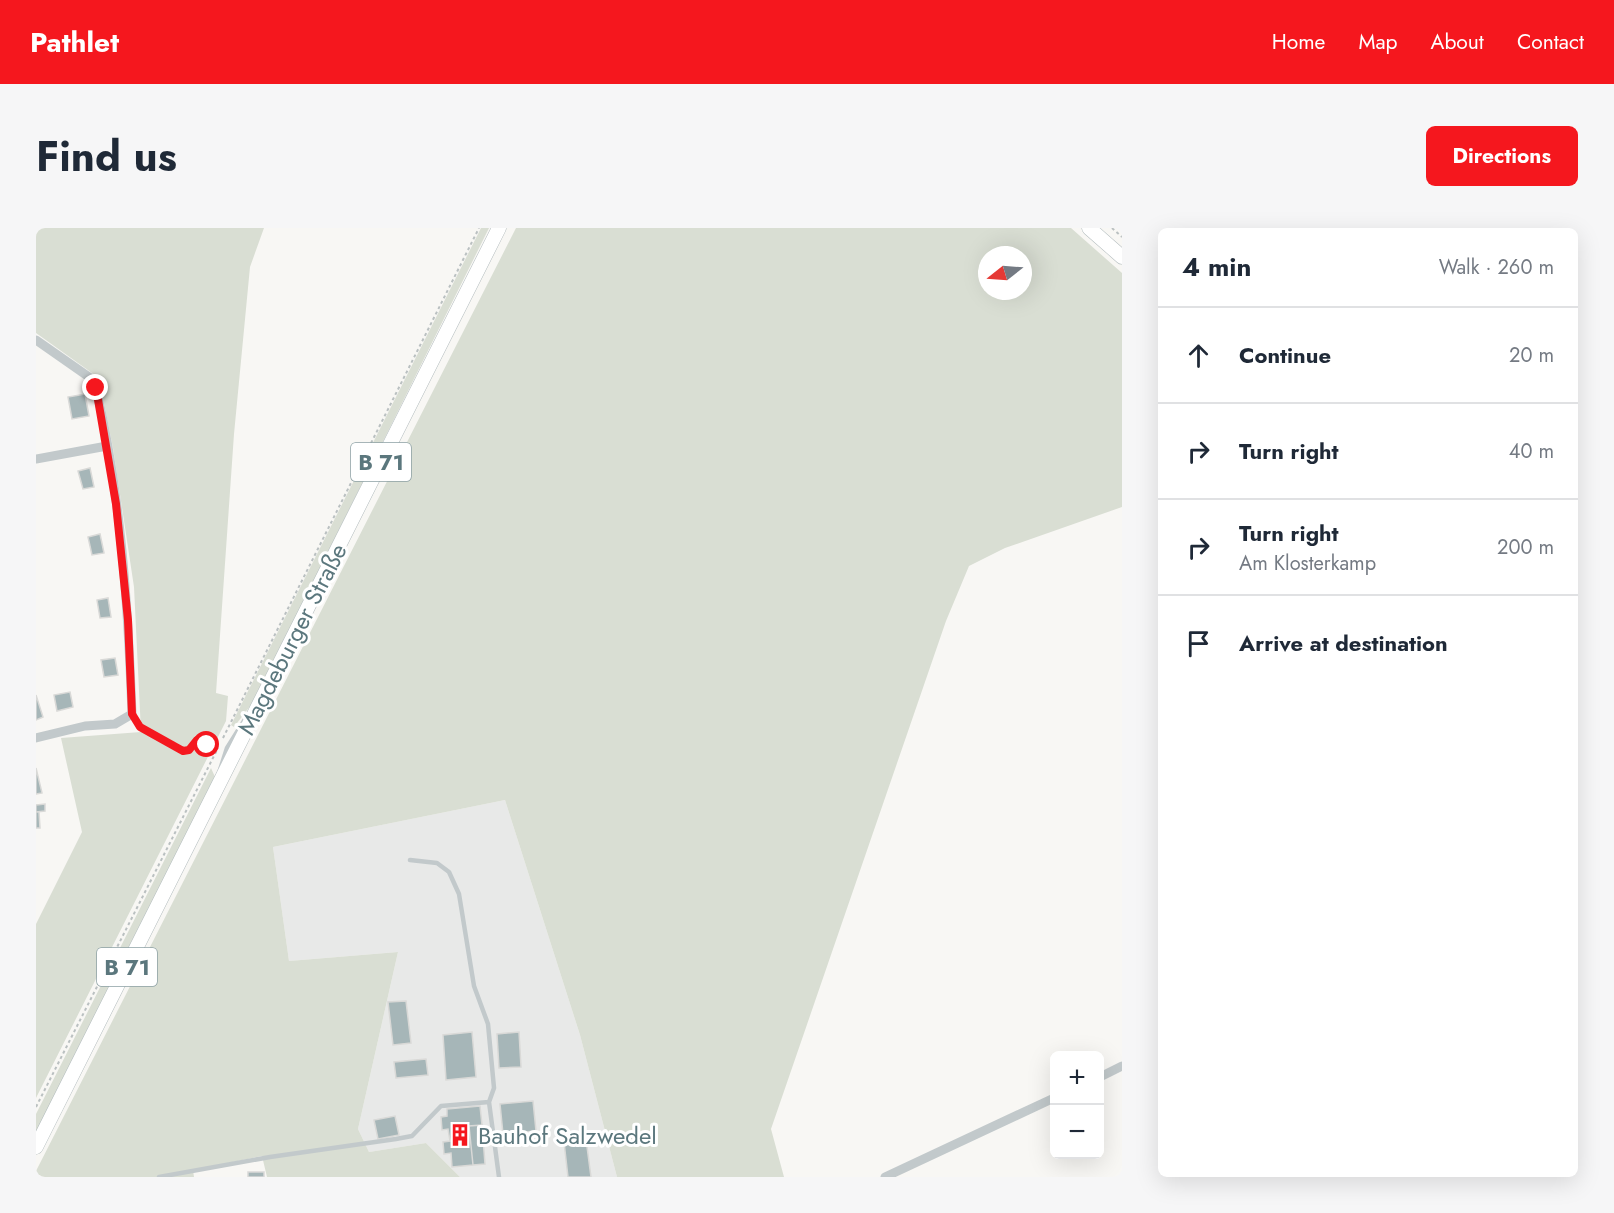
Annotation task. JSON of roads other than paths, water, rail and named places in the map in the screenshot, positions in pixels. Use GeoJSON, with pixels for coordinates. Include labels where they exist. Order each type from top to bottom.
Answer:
{"type":"FeatureCollection","features":[{"type":"Feature","properties":{"kind":"main road","name":"Magdeburger Straße"},"geometry":{"type":"LineString","coordinates":[[36,1147],[499,228]]}},
{"type":"Feature","properties":{"kind":"main road"},"geometry":{"type":"LineString","coordinates":[[1089,228],[1122,257]]}},
{"type":"Feature","properties":{"kind":"street"},"geometry":{"type":"LineString","coordinates":[[36,340],[93,381],[107,446],[128,620],[132,714],[115,724],[86,726],[36,738]]}},
{"type":"Feature","properties":{"kind":"street"},"geometry":{"type":"LineString","coordinates":[[36,459],[107,446]]}},
{"type":"Feature","properties":{"kind":"street"},"geometry":{"type":"LineString","coordinates":[[1104,1075],[1122,1066]]}},
{"type":"Feature","properties":{"kind":"street"},"geometry":{"type":"LineString","coordinates":[[885,1177],[1050,1100]]}},
{"type":"Feature","properties":{"kind":"lane"},"geometry":{"type":"LineString","coordinates":[[410,860],[437,863],[449,872],[455,882],[474,986],[488,1024],[494,1088],[489,1102],[499,1177]]}},
{"type":"Feature","properties":{"kind":"lane"},"geometry":{"type":"LineString","coordinates":[[159,1177],[412,1136],[441,1106],[489,1102]]}},
{"type":"Feature","properties":{"kind":"place","name":"Bauhof Salzwedel"},"geometry":{"type":"Point","coordinates":[460,1135]}}]}
